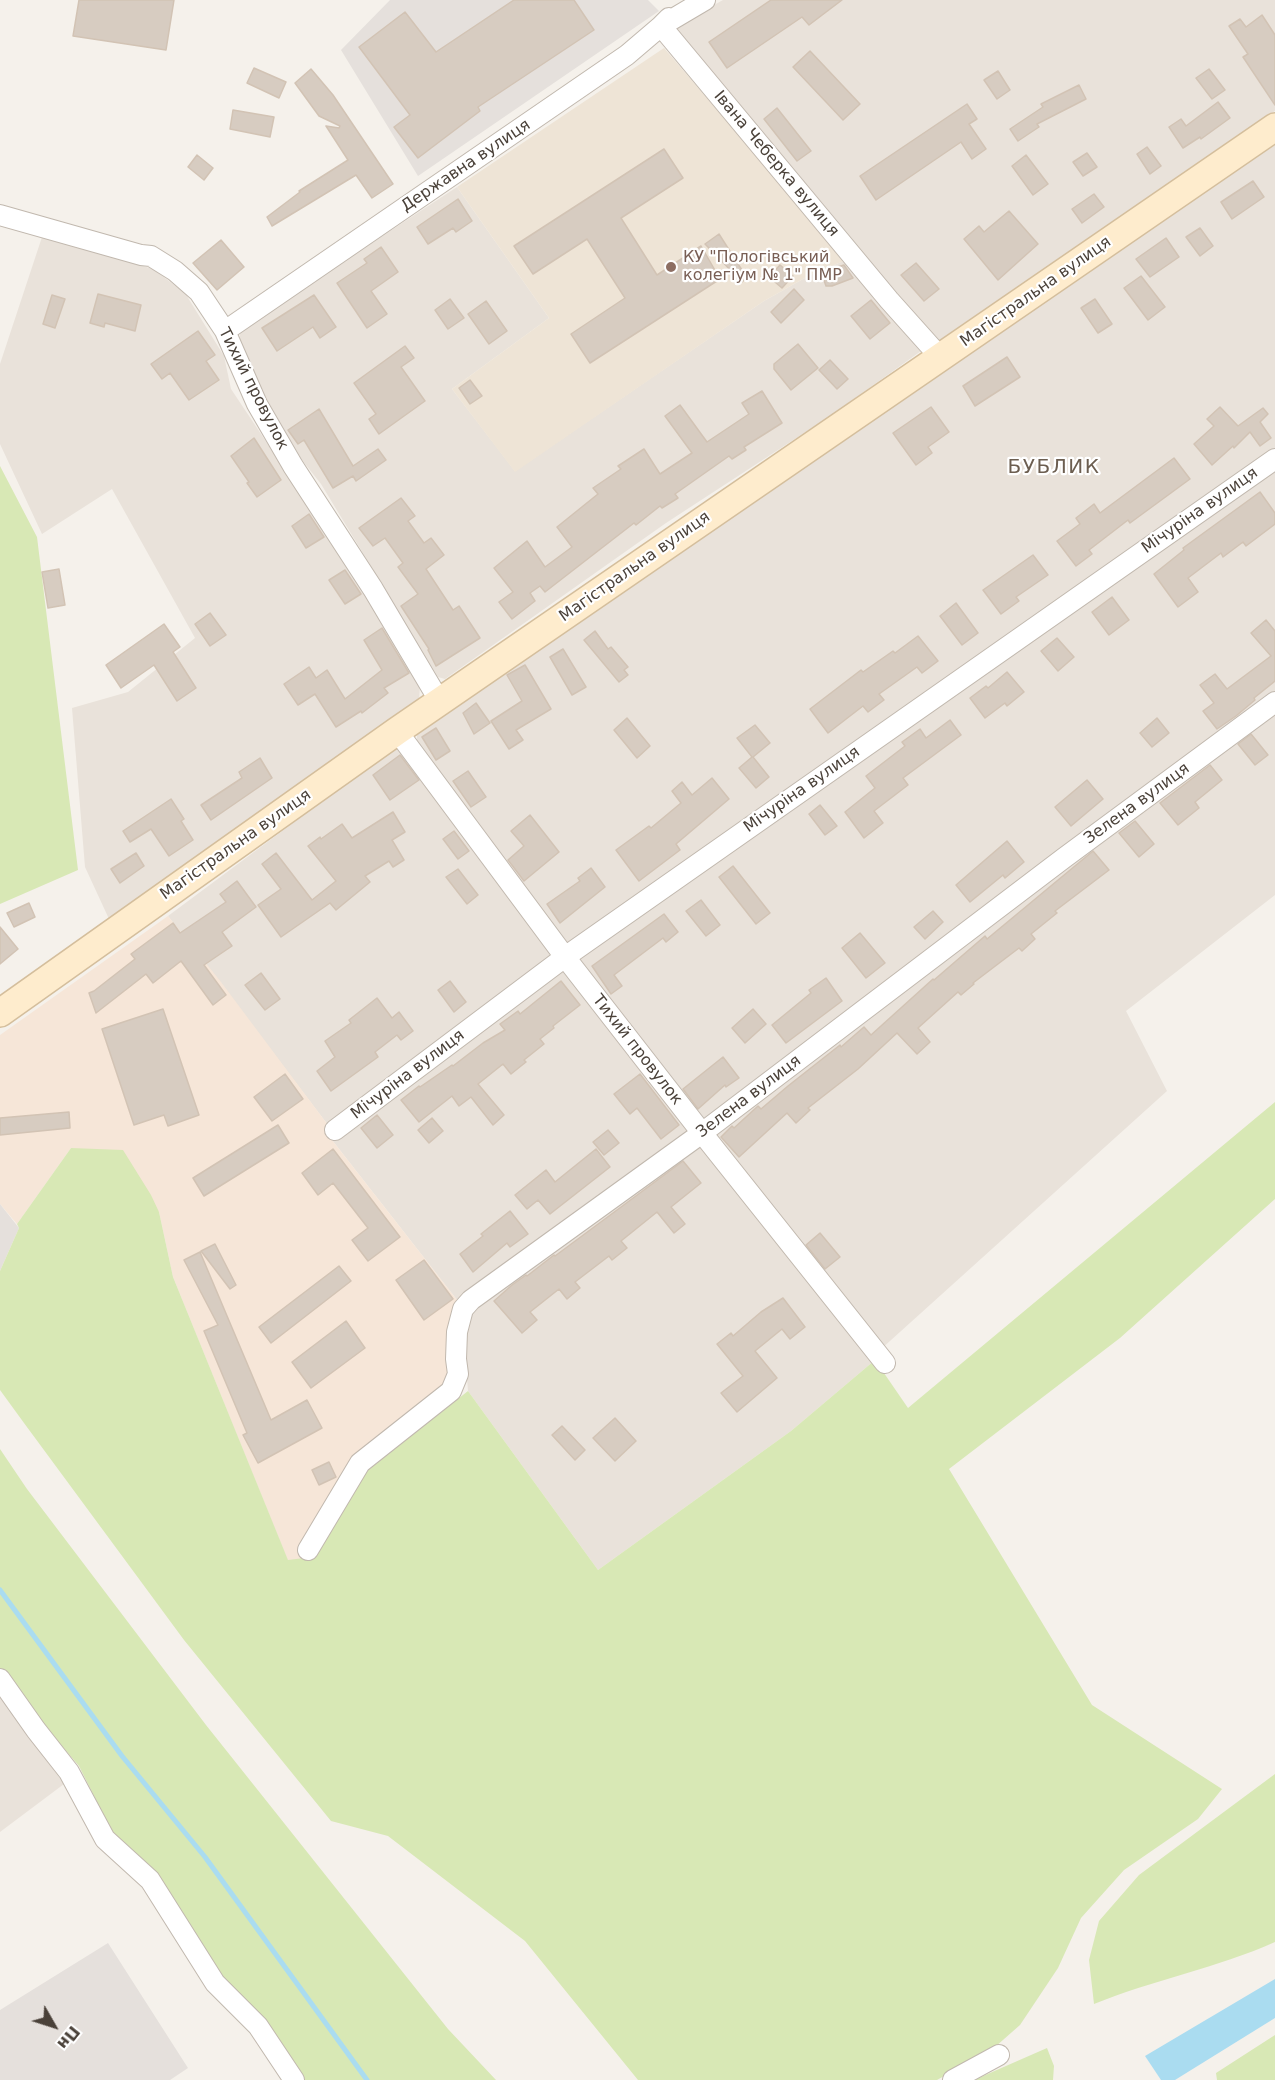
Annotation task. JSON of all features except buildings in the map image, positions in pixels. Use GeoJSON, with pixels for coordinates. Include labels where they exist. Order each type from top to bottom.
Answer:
{"type":"FeatureCollection","features":[{"type":"Feature","properties":{"kind":"main road","name":"Магістральна вулиця"},"geometry":{"type":"LineString","coordinates":[[0,1013],[397,731],[1275,127]]}},
{"type":"Feature","properties":{"kind":"street"},"geometry":{"type":"LineString","coordinates":[[661,26],[689,0]]}},
{"type":"Feature","properties":{"kind":"street","name":"Державна вулиця"},"geometry":{"type":"LineString","coordinates":[[225,331],[627,55],[661,26],[705,0]]}},
{"type":"Feature","properties":{"kind":"street","name":"Івана Чеберка вулиця"},"geometry":{"type":"LineString","coordinates":[[661,26],[889,300],[940,357]]}},
{"type":"Feature","properties":{"kind":"street","name":"Тихий провулок"},"geometry":{"type":"LineString","coordinates":[[0,215],[118,249],[151,256],[175,271],[199,292],[225,331],[257,404],[293,466],[374,589],[440,702]]}},
{"type":"Feature","properties":{"kind":"street","name":"Мічуріна вулиця"},"geometry":{"type":"LineString","coordinates":[[335,1130],[566,957],[1275,459]]}},
{"type":"Feature","properties":{"kind":"street","name":"Зелена вулиця"},"geometry":{"type":"LineString","coordinates":[[308,1550],[360,1463],[452,1391],[458,1374],[457,1332],[463,1309],[471,1300],[702,1133],[1275,702]]}},
{"type":"Feature","properties":{"kind":"street","name":"Тихий провулок"},"geometry":{"type":"LineString","coordinates":[[397,731],[566,957],[885,1363]]}},
{"type":"Feature","properties":{"kind":"street"},"geometry":{"type":"LineString","coordinates":[[0,1679],[69,1772],[105,1839],[150,1880],[215,1983],[258,2026],[294,2080]]}},
{"type":"Feature","properties":{"kind":"street"},"geometry":{"type":"LineString","coordinates":[[953,2080],[999,2055]]}},
{"type":"Feature","properties":{"kind":"shaded area"},"geometry":{"type":"Polygon","coordinates":[[[390,0],[648,0],[659,11],[418,176],[341,50],[390,0]]]}},
{"type":"Feature","properties":{"kind":"shaded area"},"geometry":{"type":"Polygon","coordinates":[[[723,0],[1275,0],[1275,111],[937,342],[671,29],[723,0]]]}},
{"type":"Feature","properties":{"kind":"shaded area","name":"КУ \"Пологівський колегіум № 1\" ПМР"},"geometry":{"type":"Polygon","coordinates":[[[664,48],[846,260],[810,275],[764,301],[515,472],[452,389],[549,318],[457,187],[664,48]]]}},
{"type":"Feature","properties":{"kind":"shaded area"},"geometry":{"type":"Polygon","coordinates":[[[1275,134],[1275,450],[574,942],[565,944],[417,743],[417,734],[428,723],[1275,134]]]}},
{"type":"Feature","properties":{"kind":"shaded area"},"geometry":{"type":"Polygon","coordinates":[[[457,187],[549,318],[452,389],[515,471],[764,301],[810,275],[846,260],[921,351],[830,416],[666,523],[445,679],[438,677],[321,484],[302,460],[261,390],[239,346],[240,334],[252,319],[270,310],[457,187]]]}},
{"type":"Feature","properties":{"kind":"shaded area"},"geometry":{"type":"Polygon","coordinates":[[[42,237],[153,269],[185,293],[224,356],[231,389],[367,593],[420,685],[419,701],[109,919],[85,867],[72,708],[128,692],[195,638],[112,489],[42,534],[0,444],[0,364],[42,237]]]}},
{"type":"Feature","properties":{"kind":"shaded area"},"geometry":{"type":"Polygon","coordinates":[[[1275,466],[1275,698],[702,1124],[573,961],[1275,466]]]}},
{"type":"Feature","properties":{"kind":"shaded area"},"geometry":{"type":"Polygon","coordinates":[[[1275,707],[1275,895],[1126,1011],[1167,1091],[880,1350],[710,1133],[1275,707]]]}},
{"type":"Feature","properties":{"kind":"shaded area"},"geometry":{"type":"Polygon","coordinates":[[[395,747],[401,747],[406,752],[553,958],[328,1125],[168,916],[395,747]]]}},
{"type":"Feature","properties":{"kind":"shaded area"},"geometry":{"type":"Polygon","coordinates":[[[168,916],[221,982],[328,1125],[332,1140],[461,1305],[448,1390],[409,1419],[321,1522],[302,1559],[288,1561],[173,1277],[159,1212],[71,1148],[17,1224],[0,1204],[0,1035],[168,916]]]}},
{"type":"Feature","properties":{"kind":"shaded area"},"geometry":{"type":"Polygon","coordinates":[[[565,968],[691,1130],[461,1305],[332,1140],[565,968]]]}},
{"type":"Feature","properties":{"kind":"shaded area"},"geometry":{"type":"Polygon","coordinates":[[[699,1141],[875,1360],[791,1431],[598,1570],[468,1391],[465,1356],[466,1320],[475,1307],[699,1141]]]}},
{"type":"Feature","properties":{"kind":"shaded area"},"geometry":{"type":"Polygon","coordinates":[[[0,1204],[19,1228],[0,1271],[0,1204]]]}},
{"type":"Feature","properties":{"kind":"shaded area"},"geometry":{"type":"Polygon","coordinates":[[[0,1697],[64,1784],[0,1832],[0,1697]]]}},
{"type":"Feature","properties":{"kind":"shaded area"},"geometry":{"type":"Polygon","coordinates":[[[108,1943],[188,2068],[170,2080],[0,2080],[0,2010],[108,1943]]]}},
{"type":"Feature","properties":{"kind":"green space"},"geometry":{"type":"Polygon","coordinates":[[[0,466],[37,537],[78,870],[0,904],[0,466]]]}},
{"type":"Feature","properties":{"kind":"green space"},"geometry":{"type":"Polygon","coordinates":[[[1275,1102],[1275,1199],[1120,1338],[949,1469],[1092,1705],[1222,1789],[1198,1819],[1124,1870],[1081,1918],[1058,1968],[1020,2025],[995,2047],[937,2080],[638,2080],[525,1941],[388,1836],[331,1821],[184,1640],[0,1390],[0,1271],[19,1228],[17,1224],[71,1148],[123,1150],[159,1212],[173,1277],[288,1560],[312,1557],[367,1471],[468,1391],[598,1570],[791,1431],[875,1360],[908,1408],[1275,1102]]]}},
{"type":"Feature","properties":{"kind":"green space"},"geometry":{"type":"Polygon","coordinates":[[[0,1449],[27,1489],[206,1725],[448,2029],[496,2080],[305,2080],[265,2019],[220,1977],[113,1834],[79,1766],[29,1708],[0,1668],[0,1449]]]}},
{"type":"Feature","properties":{"kind":"green space"},"geometry":{"type":"Polygon","coordinates":[[[1275,1774],[1275,1942],[1231,1959],[1094,2004],[1089,1960],[1099,1921],[1139,1875],[1275,1774]]]}},
{"type":"Feature","properties":{"kind":"green space"},"geometry":{"type":"Polygon","coordinates":[[[1275,2035],[1275,2080],[1217,2080],[1216,2073],[1275,2035]]]}},
{"type":"Feature","properties":{"kind":"green space"},"geometry":{"type":"Polygon","coordinates":[[[1047,2048],[1054,2066],[1053,2080],[974,2080],[1047,2048]]]}},
{"type":"Feature","properties":{"kind":"water"},"geometry":{"type":"Polygon","coordinates":[[[1275,1979],[1275,2018],[1175,2080],[1161,2080],[1145,2056],[1275,1979]]]}},
{"type":"Feature","properties":{"kind":"waterway"},"geometry":{"type":"LineString","coordinates":[[0,1590],[122,1756],[205,1857],[367,2080]]}},
{"type":"Feature","properties":{"kind":"place","name":"КУ \"Пологівський колегіум № 1\" ПМР"},"geometry":{"type":"Point","coordinates":[671,267]}},
{"type":"Feature","properties":{"kind":"district","name":"БУБЛИК"},"geometry":{"type":"Point","coordinates":[1054,468]}}]}
